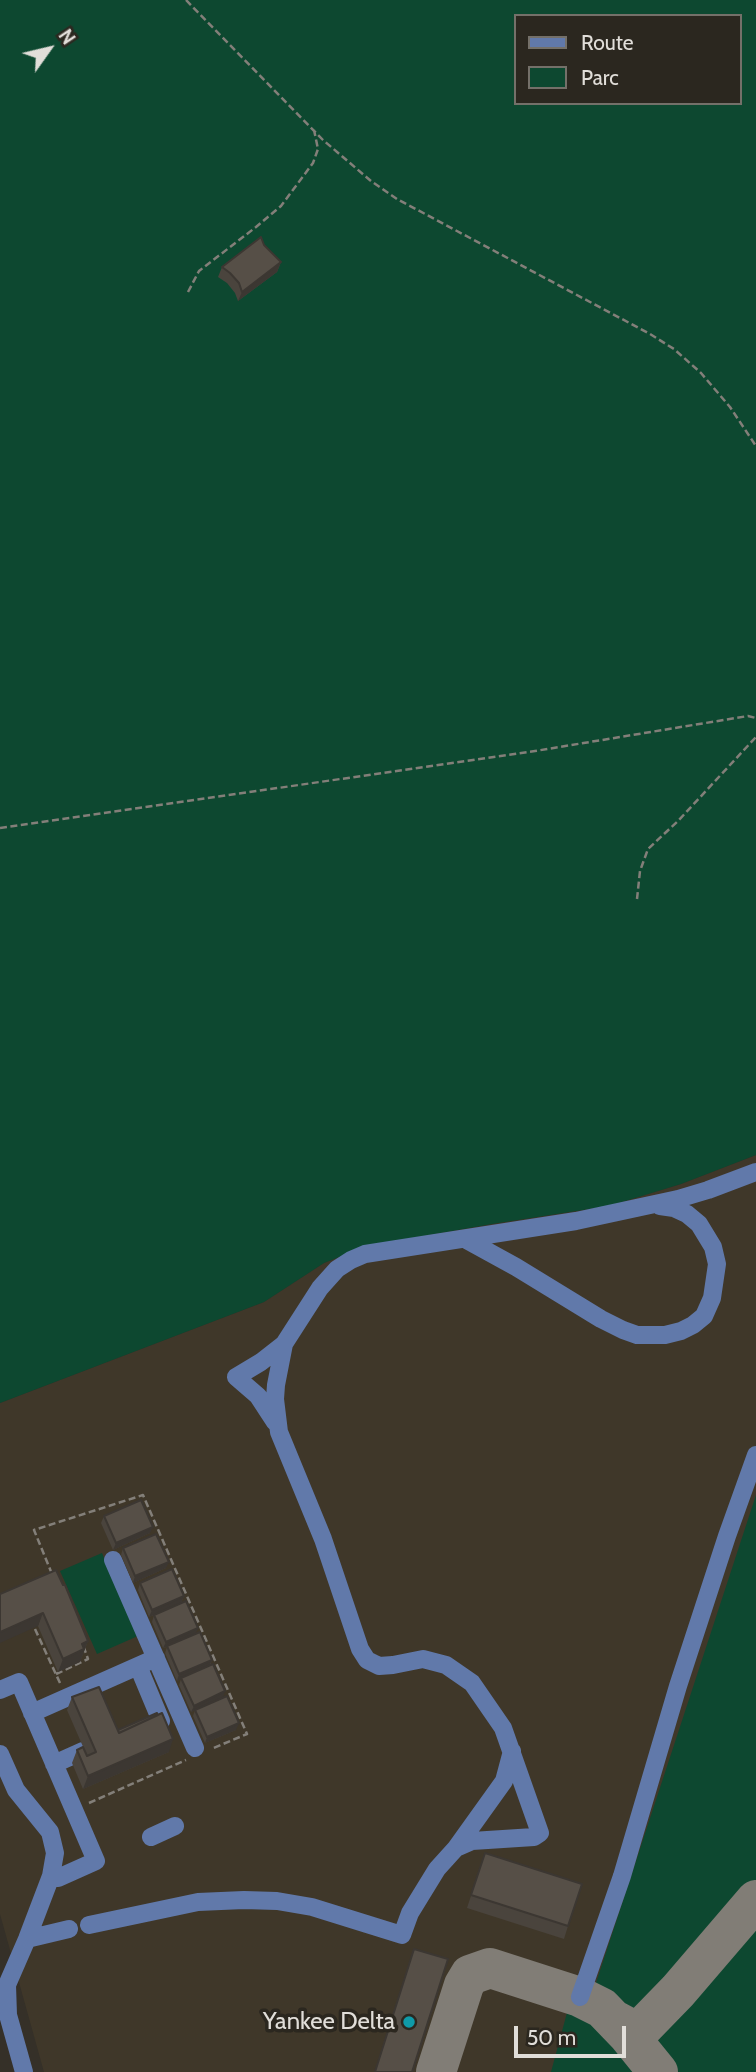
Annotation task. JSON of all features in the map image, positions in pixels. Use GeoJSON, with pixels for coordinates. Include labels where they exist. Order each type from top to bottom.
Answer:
{"type":"FeatureCollection","features":[{"type":"Feature","properties":{"kind":"lane"},"geometry":{"type":"LineString","coordinates":[[456,1848],[472,1841],[534,1837],[540,1833],[503,1728],[472,1683],[446,1665],[424,1659],[379,1666],[368,1660],[360,1649],[323,1539],[279,1432],[258,1396],[236,1377],[284,1344],[320,1288],[337,1269],[365,1254],[576,1221],[698,1193],[756,1172]]}},
{"type":"Feature","properties":{"kind":"lane"},"geometry":{"type":"LineString","coordinates":[[465,1239],[537,1279],[601,1320],[637,1335],[665,1335],[681,1331],[704,1316],[712,1298],[717,1264],[713,1247],[699,1224],[674,1208],[647,1205]]}},
{"type":"Feature","properties":{"kind":"lane"},"geometry":{"type":"LineString","coordinates":[[279,1432],[275,1385],[284,1344]]}},
{"type":"Feature","properties":{"kind":"lane"},"geometry":{"type":"LineString","coordinates":[[580,1997],[622,1876],[675,1698],[756,1455]]}},
{"type":"Feature","properties":{"kind":"lane"},"geometry":{"type":"LineString","coordinates":[[113,1560],[195,1748]]}},
{"type":"Feature","properties":{"kind":"lane"},"geometry":{"type":"LineString","coordinates":[[32,1713],[156,1658]]}},
{"type":"Feature","properties":{"kind":"lane"},"geometry":{"type":"LineString","coordinates":[[138,1667],[161,1721]]}},
{"type":"Feature","properties":{"kind":"lane"},"geometry":{"type":"LineString","coordinates":[[0,1689],[19,1682],[96,1861],[58,1878],[51,1876]]}},
{"type":"Feature","properties":{"kind":"lane"},"geometry":{"type":"LineString","coordinates":[[54,1764],[83,1751]]}},
{"type":"Feature","properties":{"kind":"lane"},"geometry":{"type":"LineString","coordinates":[[89,1925],[198,1902],[266,1900],[312,1907],[402,1935],[410,1913],[437,1869],[456,1848],[503,1781],[512,1751]]}},
{"type":"Feature","properties":{"kind":"lane"},"geometry":{"type":"LineString","coordinates":[[0,1754],[16,1790],[50,1832],[55,1853],[51,1876],[27,1939],[3,1980],[8,2015],[24,2072]]}},
{"type":"Feature","properties":{"kind":"lane"},"geometry":{"type":"LineString","coordinates":[[151,1837],[174,1826]]}},
{"type":"Feature","properties":{"kind":"lane"},"geometry":{"type":"LineString","coordinates":[[27,1939],[69,1929]]}},
{"type":"Feature","properties":{"kind":"path"},"geometry":{"type":"LineString","coordinates":[[186,0],[314,130],[370,181],[397,199],[674,349],[701,373],[730,407],[756,446]]}},
{"type":"Feature","properties":{"kind":"path"},"geometry":{"type":"LineString","coordinates":[[188,292],[199,271],[281,206],[313,163],[318,149],[314,130]]}},
{"type":"Feature","properties":{"kind":"path"},"geometry":{"type":"LineString","coordinates":[[0,828],[521,753],[748,716],[756,718]]}},
{"type":"Feature","properties":{"kind":"path"},"geometry":{"type":"LineString","coordinates":[[637,899],[640,871],[648,849],[678,821],[756,737]]}},
{"type":"Feature","properties":{"kind":"path"},"geometry":{"type":"LineString","coordinates":[[36,1629],[62,1689]]}},
{"type":"Feature","properties":{"kind":"shaded area"},"geometry":{"type":"Polygon","coordinates":[[[756,1155],[756,2072],[44,2072],[0,1914],[0,1403],[264,1302],[324,1263],[367,1246],[609,1206],[681,1184],[756,1155]]]}},
{"type":"Feature","properties":{"kind":"green space"},"geometry":{"type":"Polygon","coordinates":[[[0,0],[756,0],[756,1155],[681,1184],[609,1206],[367,1246],[324,1263],[264,1302],[0,1403],[0,0]]]}},
{"type":"Feature","properties":{"kind":"green space"},"geometry":{"type":"Polygon","coordinates":[[[756,1495],[756,2072],[676,2072],[643,2027],[622,2005],[594,1989],[756,1495]]]}},
{"type":"Feature","properties":{"kind":"green space"},"geometry":{"type":"Polygon","coordinates":[[[102,1553],[138,1636],[97,1654],[60,1571],[102,1553]]]}},
{"type":"Feature","properties":{"kind":"green space"},"geometry":{"type":"Polygon","coordinates":[[[568,2009],[595,2021],[613,2037],[643,2072],[551,2072],[568,2009]]]}},
{"type":"Feature","properties":{"kind":"building"},"geometry":{"type":"Polygon","coordinates":[[[261,237],[264,245],[281,262],[242,292],[239,283],[222,267],[261,237]]]}},
{"type":"Feature","properties":{"kind":"building"},"geometry":{"type":"Polygon","coordinates":[[[141,1500],[153,1527],[116,1543],[104,1516],[141,1500]]]}},
{"type":"Feature","properties":{"kind":"building"},"geometry":{"type":"Polygon","coordinates":[[[156,1534],[169,1562],[135,1576],[123,1548],[156,1534]]]}},
{"type":"Feature","properties":{"kind":"building"},"geometry":{"type":"Polygon","coordinates":[[[172,1569],[184,1596],[152,1610],[140,1583],[172,1569]]]}},
{"type":"Feature","properties":{"kind":"building"},"geometry":{"type":"Polygon","coordinates":[[[56,1570],[88,1641],[82,1644],[84,1649],[63,1659],[43,1613],[0,1632],[0,1594],[56,1570]]]}},
{"type":"Feature","properties":{"kind":"building"},"geometry":{"type":"Polygon","coordinates":[[[186,1601],[198,1628],[166,1642],[154,1615],[186,1601]]]}},
{"type":"Feature","properties":{"kind":"building"},"geometry":{"type":"Polygon","coordinates":[[[200,1632],[212,1660],[179,1674],[167,1646],[200,1632]]]}},
{"type":"Feature","properties":{"kind":"building"},"geometry":{"type":"Polygon","coordinates":[[[213,1664],[225,1691],[194,1706],[181,1678],[213,1664]]]}},
{"type":"Feature","properties":{"kind":"building"},"geometry":{"type":"Polygon","coordinates":[[[99,1687],[119,1733],[162,1713],[173,1739],[88,1776],[77,1750],[83,1747],[87,1756],[96,1752],[72,1697],[99,1687]]]}},
{"type":"Feature","properties":{"kind":"building"},"geometry":{"type":"Polygon","coordinates":[[[227,1696],[239,1723],[207,1737],[195,1710],[227,1696]]]}},
{"type":"Feature","properties":{"kind":"building"},"geometry":{"type":"Polygon","coordinates":[[[157,1713],[158,1715],[119,1733],[118,1730],[157,1713]]]}},
{"type":"Feature","properties":{"kind":"building"},"geometry":{"type":"Polygon","coordinates":[[[485,1853],[582,1884],[568,1926],[471,1895],[485,1853]]]}},
{"type":"Feature","properties":{"kind":"building","name":"Yankee Delta"},"geometry":{"type":"Polygon","coordinates":[[[414,1949],[448,1959],[412,2072],[375,2072],[414,1949]]]}},
{"type":"Feature","properties":{"kind":"taxiway"},"geometry":{"type":"LineString","coordinates":[[614,2020],[629,2028],[643,2027],[678,1991],[756,1900]]}},
{"type":"Feature","properties":{"kind":"taxiway"},"geometry":{"type":"LineString","coordinates":[[436,2072],[464,1985],[470,1975],[490,1968],[580,1997],[602,2008],[658,2072]]}},
{"type":"Feature","properties":{"kind":"place","name":"Yankee Delta"},"geometry":{"type":"Point","coordinates":[409,2022]}}]}
